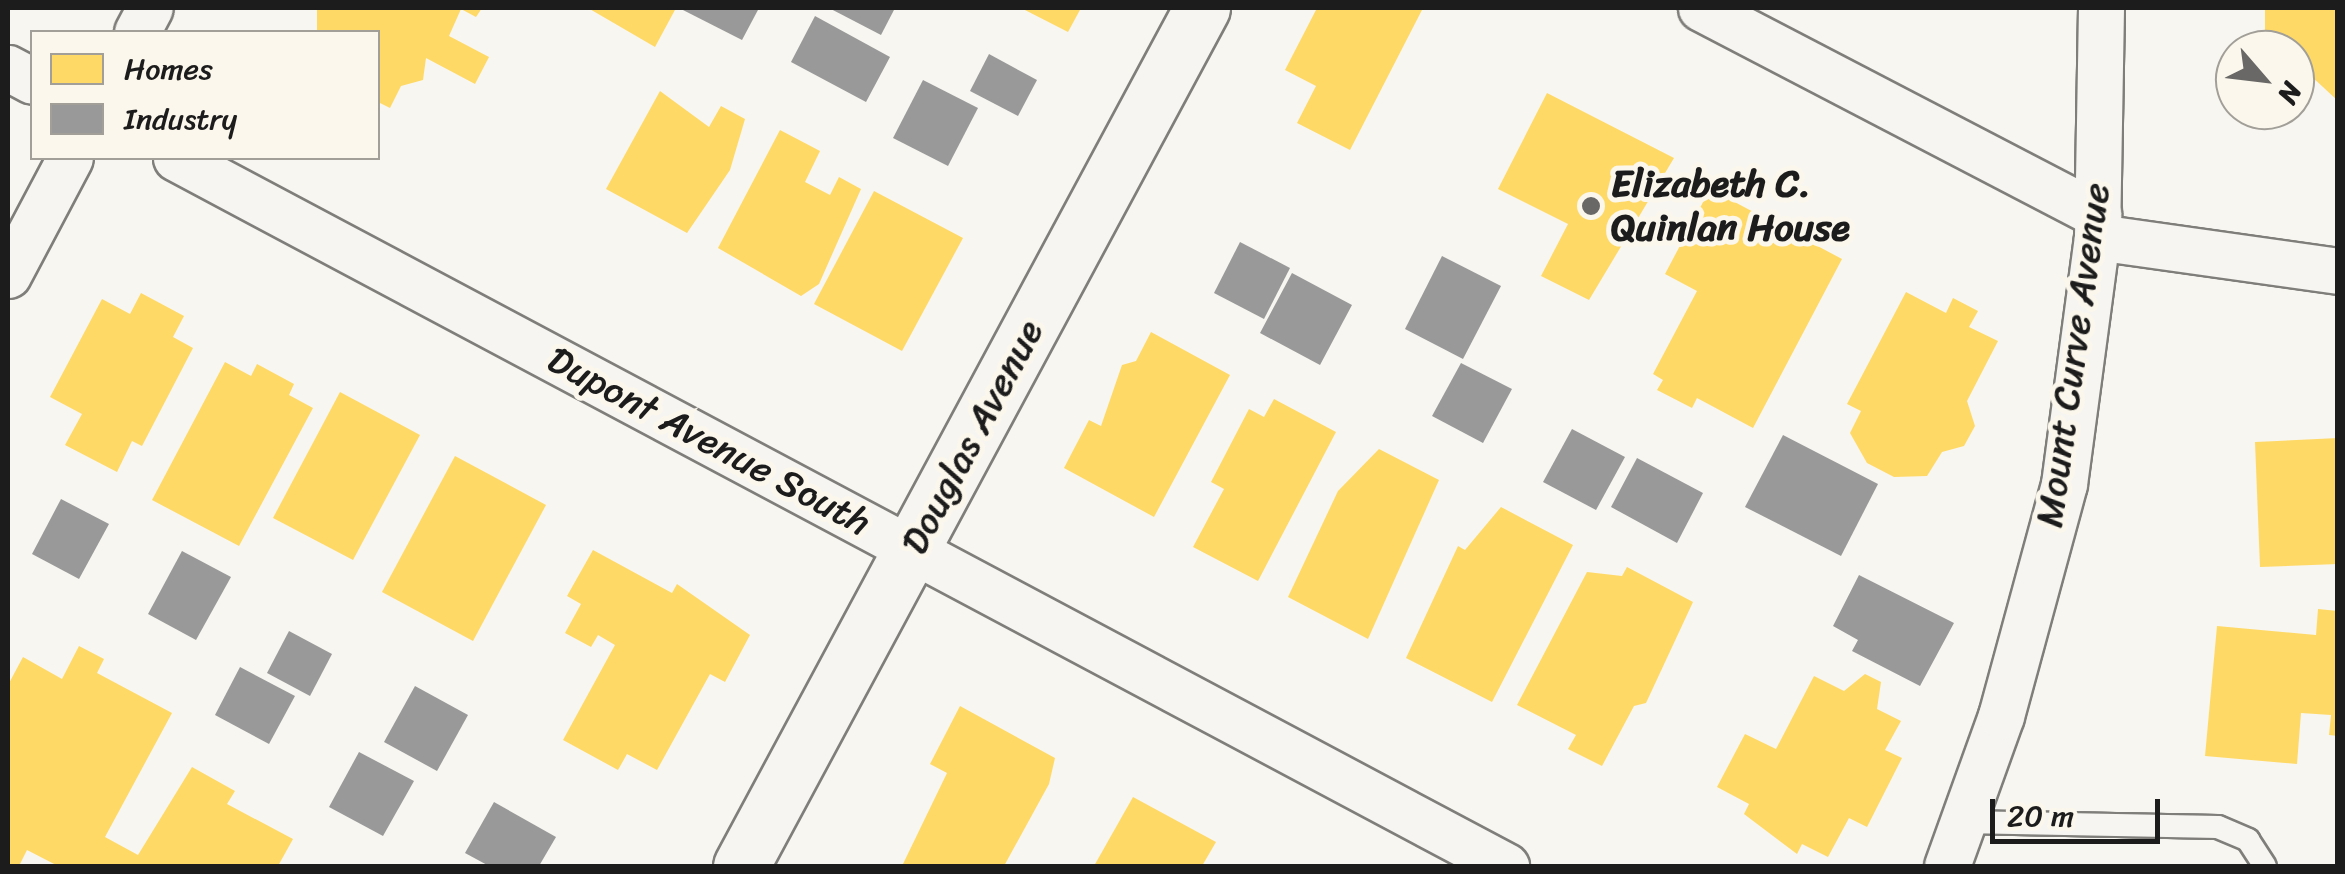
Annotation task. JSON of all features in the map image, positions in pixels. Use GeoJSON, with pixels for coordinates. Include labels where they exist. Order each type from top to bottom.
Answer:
{"type":"FeatureCollection","features":[{"type":"Feature","properties":{"kind":"street"},"geometry":{"type":"LineString","coordinates":[[138,30],[150,8]]}},
{"type":"Feature","properties":{"kind":"street","name":"Douglas Avenue"},"geometry":{"type":"LineString","coordinates":[[741,866],[1202,8]]}},
{"type":"Feature","properties":{"kind":"street"},"geometry":{"type":"LineString","coordinates":[[1702,8],[2097,226],[2338,271]]}},
{"type":"Feature","properties":{"kind":"street","name":"Mount Curve Avenue"},"geometry":{"type":"LineString","coordinates":[[1947,866],[2064,484],[2097,226],[2101,8]]}},
{"type":"Feature","properties":{"kind":"street"},"geometry":{"type":"LineString","coordinates":[[8,68],[30,80]]}},
{"type":"Feature","properties":{"kind":"street"},"geometry":{"type":"LineString","coordinates":[[8,275],[69,160]]}},
{"type":"Feature","properties":{"kind":"street","name":"Dupont Avenue South"},"geometry":{"type":"LineString","coordinates":[[180,160],[1506,866]]}},
{"type":"Feature","properties":{"kind":"lane"},"geometry":{"type":"LineString","coordinates":[[1963,822],[2218,827],[2248,840],[2265,866]]}},
{"type":"Feature","properties":{"kind":"building: Homes"},"geometry":{"type":"Polygon","coordinates":[[[317,8],[482,8],[476,17],[461,9],[449,36],[489,57],[475,84],[426,58],[423,80],[401,86],[390,108],[380,103],[380,30],[317,30],[317,8]]]}},
{"type":"Feature","properties":{"kind":"building: Homes"},"geometry":{"type":"Polygon","coordinates":[[[588,8],[676,8],[655,47],[588,8]]]}},
{"type":"Feature","properties":{"kind":"building: Homes"},"geometry":{"type":"Polygon","coordinates":[[[1021,8],[1081,8],[1068,32],[1021,8]]]}},
{"type":"Feature","properties":{"kind":"building: Homes"},"geometry":{"type":"Polygon","coordinates":[[[1317,8],[1423,8],[1350,150],[1297,123],[1316,86],[1285,70],[1317,8]]]}},
{"type":"Feature","properties":{"kind":"building: Homes"},"geometry":{"type":"Polygon","coordinates":[[[2265,8],[2338,8],[2338,101],[2315,80],[2315,30],[2265,30],[2265,8]]]}},
{"type":"Feature","properties":{"kind":"building: Homes"},"geometry":{"type":"Polygon","coordinates":[[[660,91],[709,127],[721,106],[745,119],[730,170],[687,233],[606,189],[660,91]]]}},
{"type":"Feature","properties":{"kind":"building: Homes","name":"Elizabeth C. Quinlan House"},"geometry":{"type":"Polygon","coordinates":[[[1547,93],[1674,158],[1589,300],[1541,276],[1568,224],[1498,189],[1547,93]]]}},
{"type":"Feature","properties":{"kind":"building: Homes"},"geometry":{"type":"Polygon","coordinates":[[[780,130],[820,151],[805,182],[830,195],[839,177],[861,189],[819,284],[801,296],[718,248],[780,130]]]}},
{"type":"Feature","properties":{"kind":"building: Homes"},"geometry":{"type":"Polygon","coordinates":[[[1710,189],[1842,259],[1753,428],[1697,398],[1692,408],[1657,390],[1663,380],[1653,374],[1697,291],[1665,274],[1710,189]]]}},
{"type":"Feature","properties":{"kind":"building: Homes"},"geometry":{"type":"Polygon","coordinates":[[[874,191],[963,238],[902,351],[814,304],[874,191]]]}},
{"type":"Feature","properties":{"kind":"building: Homes"},"geometry":{"type":"Polygon","coordinates":[[[1906,292],[1946,313],[1953,298],[1978,311],[1969,327],[1998,341],[1967,401],[1975,426],[1964,446],[1942,452],[1927,476],[1894,477],[1867,463],[1850,433],[1861,411],[1847,404],[1906,292]]]}},
{"type":"Feature","properties":{"kind":"building: Homes"},"geometry":{"type":"Polygon","coordinates":[[[141,293],[184,316],[173,337],[193,348],[142,446],[132,441],[117,472],[65,445],[82,414],[50,397],[102,299],[130,314],[141,293]]]}},
{"type":"Feature","properties":{"kind":"building: Homes"},"geometry":{"type":"Polygon","coordinates":[[[1151,332],[1230,375],[1154,517],[1064,468],[1089,420],[1101,426],[1122,365],[1136,361],[1151,332]]]}},
{"type":"Feature","properties":{"kind":"building: Homes"},"geometry":{"type":"Polygon","coordinates":[[[225,362],[251,376],[257,364],[294,384],[289,395],[313,408],[239,546],[152,500],[225,362]]]}},
{"type":"Feature","properties":{"kind":"building: Homes"},"geometry":{"type":"Polygon","coordinates":[[[340,392],[420,435],[353,560],[273,518],[340,392]]]}},
{"type":"Feature","properties":{"kind":"building: Homes"},"geometry":{"type":"Polygon","coordinates":[[[1274,399],[1336,432],[1258,581],[1193,547],[1224,489],[1211,482],[1249,409],[1264,417],[1274,399]]]}},
{"type":"Feature","properties":{"kind":"building: Homes"},"geometry":{"type":"Polygon","coordinates":[[[2338,438],[2338,564],[2260,567],[2255,442],[2338,438]]]}},
{"type":"Feature","properties":{"kind":"building: Homes"},"geometry":{"type":"Polygon","coordinates":[[[1379,449],[1439,480],[1368,639],[1288,597],[1338,491],[1379,449]]]}},
{"type":"Feature","properties":{"kind":"building: Homes"},"geometry":{"type":"Polygon","coordinates":[[[455,456],[546,505],[473,641],[382,592],[455,456]]]}},
{"type":"Feature","properties":{"kind":"building: Homes"},"geometry":{"type":"Polygon","coordinates":[[[1501,507],[1573,545],[1492,702],[1406,658],[1458,546],[1465,550],[1501,507]]]}},
{"type":"Feature","properties":{"kind":"building: Homes"},"geometry":{"type":"Polygon","coordinates":[[[593,550],[672,593],[677,584],[750,635],[725,682],[710,674],[657,770],[627,754],[618,770],[563,740],[615,645],[598,635],[591,647],[565,633],[581,604],[567,596],[593,550]]]}},
{"type":"Feature","properties":{"kind":"building: Homes"},"geometry":{"type":"Polygon","coordinates":[[[1627,567],[1693,602],[1646,703],[1634,706],[1602,766],[1568,749],[1576,735],[1517,705],[1587,572],[1622,576],[1627,567]]]}},
{"type":"Feature","properties":{"kind":"building: Homes"},"geometry":{"type":"Polygon","coordinates":[[[2318,609],[2338,611],[2338,736],[2329,735],[2331,715],[2301,713],[2297,764],[2205,756],[2217,626],[2316,635],[2318,609]]]}},
{"type":"Feature","properties":{"kind":"building: Homes"},"geometry":{"type":"Polygon","coordinates":[[[79,646],[104,659],[97,673],[172,713],[105,837],[138,855],[192,767],[235,791],[227,804],[293,839],[278,866],[58,866],[27,850],[19,866],[8,866],[8,685],[23,657],[62,679],[79,646]]]}},
{"type":"Feature","properties":{"kind":"building: Homes"},"geometry":{"type":"Polygon","coordinates":[[[1865,674],[1881,682],[1877,709],[1901,721],[1885,750],[1902,758],[1867,827],[1849,818],[1828,857],[1802,844],[1797,854],[1744,814],[1749,804],[1717,787],[1745,734],[1776,749],[1814,676],[1844,691],[1865,674]]]}},
{"type":"Feature","properties":{"kind":"building: Homes"},"geometry":{"type":"Polygon","coordinates":[[[960,706],[1055,758],[1049,784],[1004,866],[902,866],[947,773],[930,764],[960,706]]]}},
{"type":"Feature","properties":{"kind":"building: Homes"},"geometry":{"type":"Polygon","coordinates":[[[1133,797],[1216,842],[1202,866],[1094,866],[1133,797]]]}},
{"type":"Feature","properties":{"kind":"building: Industry"},"geometry":{"type":"Polygon","coordinates":[[[679,8],[759,8],[742,40],[679,8]]]}},
{"type":"Feature","properties":{"kind":"building: Industry"},"geometry":{"type":"Polygon","coordinates":[[[829,8],[895,8],[881,35],[829,8]]]}},
{"type":"Feature","properties":{"kind":"building: Industry"},"geometry":{"type":"Polygon","coordinates":[[[815,16],[890,57],[866,102],[791,62],[815,16]]]}},
{"type":"Feature","properties":{"kind":"building: Industry"},"geometry":{"type":"Polygon","coordinates":[[[989,54],[1037,80],[1018,116],[970,91],[989,54]]]}},
{"type":"Feature","properties":{"kind":"building: Industry"},"geometry":{"type":"Polygon","coordinates":[[[923,80],[978,108],[948,166],[893,138],[923,80]]]}},
{"type":"Feature","properties":{"kind":"building: Industry"},"geometry":{"type":"Polygon","coordinates":[[[1240,242],[1290,268],[1264,319],[1214,293],[1240,242]]]}},
{"type":"Feature","properties":{"kind":"building: Industry"},"geometry":{"type":"Polygon","coordinates":[[[1442,256],[1501,286],[1463,359],[1405,329],[1442,256]]]}},
{"type":"Feature","properties":{"kind":"building: Industry"},"geometry":{"type":"Polygon","coordinates":[[[1292,273],[1352,305],[1320,365],[1260,333],[1292,273]]]}},
{"type":"Feature","properties":{"kind":"building: Industry"},"geometry":{"type":"Polygon","coordinates":[[[1461,363],[1512,389],[1483,443],[1432,416],[1461,363]]]}},
{"type":"Feature","properties":{"kind":"building: Industry"},"geometry":{"type":"Polygon","coordinates":[[[1572,429],[1625,457],[1596,510],[1543,482],[1572,429]]]}},
{"type":"Feature","properties":{"kind":"building: Industry"},"geometry":{"type":"Polygon","coordinates":[[[1783,435],[1878,484],[1841,556],[1745,507],[1783,435]]]}},
{"type":"Feature","properties":{"kind":"building: Industry"},"geometry":{"type":"Polygon","coordinates":[[[1637,458],[1703,493],[1677,543],[1611,507],[1637,458]]]}},
{"type":"Feature","properties":{"kind":"building: Industry"},"geometry":{"type":"Polygon","coordinates":[[[61,499],[109,524],[79,579],[32,554],[61,499]]]}},
{"type":"Feature","properties":{"kind":"building: Industry"},"geometry":{"type":"Polygon","coordinates":[[[182,551],[231,577],[196,640],[148,614],[182,551]]]}},
{"type":"Feature","properties":{"kind":"building: Industry"},"geometry":{"type":"Polygon","coordinates":[[[1859,575],[1954,623],[1920,686],[1852,651],[1858,640],[1833,626],[1859,575]]]}},
{"type":"Feature","properties":{"kind":"building: Industry"},"geometry":{"type":"Polygon","coordinates":[[[289,631],[332,654],[310,696],[267,673],[289,631]]]}},
{"type":"Feature","properties":{"kind":"building: Industry"},"geometry":{"type":"Polygon","coordinates":[[[240,667],[295,696],[269,744],[215,715],[240,667]]]}},
{"type":"Feature","properties":{"kind":"building: Industry"},"geometry":{"type":"Polygon","coordinates":[[[415,686],[468,715],[437,771],[384,742],[415,686]]]}},
{"type":"Feature","properties":{"kind":"building: Industry"},"geometry":{"type":"Polygon","coordinates":[[[359,752],[414,781],[383,836],[329,807],[359,752]]]}},
{"type":"Feature","properties":{"kind":"building: Industry"},"geometry":{"type":"Polygon","coordinates":[[[494,802],[556,837],[539,866],[489,866],[465,853],[494,802]]]}},
{"type":"Feature","properties":{"kind":"place","name":"Elizabeth C. Quinlan House"},"geometry":{"type":"Point","coordinates":[1591,206]}}]}
